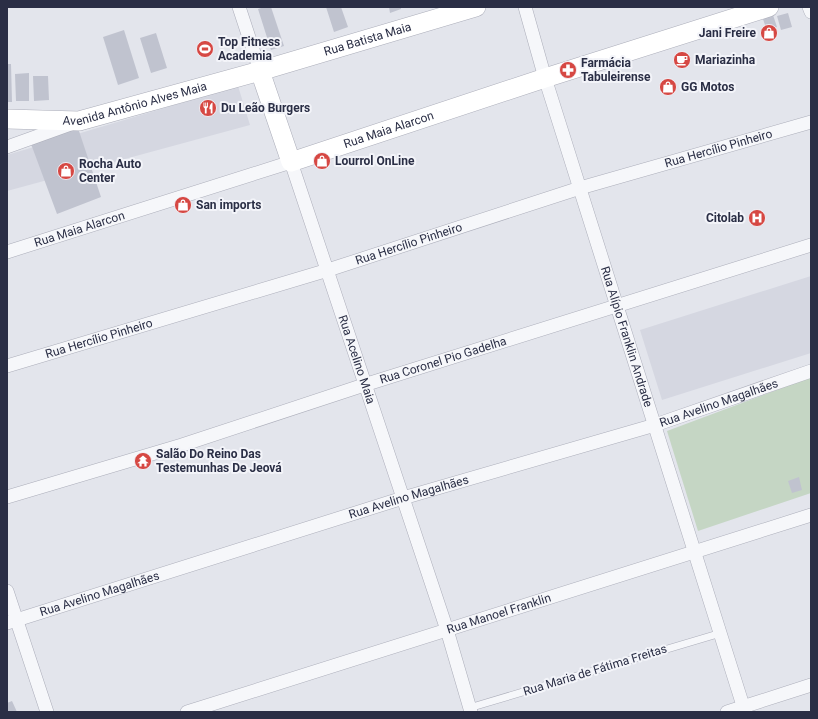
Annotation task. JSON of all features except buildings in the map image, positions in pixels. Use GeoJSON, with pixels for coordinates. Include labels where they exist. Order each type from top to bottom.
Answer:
{"type":"FeatureCollection","features":[{"type":"Feature","properties":{"kind":"main road","name":"Rua Batista Maia"},"geometry":{"type":"LineString","coordinates":[[260,71],[476,7]]}},
{"type":"Feature","properties":{"kind":"main road","name":"Rua Maia Alarcon"},"geometry":{"type":"LineString","coordinates":[[291,162],[545,78],[769,7]]}},
{"type":"Feature","properties":{"kind":"main road","name":"Avenida Antônio Alves Maia"},"geometry":{"type":"LineString","coordinates":[[7,119],[79,121],[260,71]]}},
{"type":"Feature","properties":{"kind":"main road","name":"Rua Acelino Maia"},"geometry":{"type":"LineString","coordinates":[[260,71],[291,162]]}},
{"type":"Feature","properties":{"kind":"street","name":"Rua Acelino Maia"},"geometry":{"type":"LineString","coordinates":[[239,7],[260,71]]}},
{"type":"Feature","properties":{"kind":"street","name":"Rua Alípio Franklin Andrade"},"geometry":{"type":"LineString","coordinates":[[525,7],[545,78],[696,552],[744,709]]}},
{"type":"Feature","properties":{"kind":"street"},"geometry":{"type":"LineString","coordinates":[[809,7],[811,12]]}},
{"type":"Feature","properties":{"kind":"street"},"geometry":{"type":"LineString","coordinates":[[7,147],[79,121]]}},
{"type":"Feature","properties":{"kind":"street","name":"Rua Hercílio Pinheiro"},"geometry":{"type":"LineString","coordinates":[[7,366],[328,270],[580,188],[811,122]]}},
{"type":"Feature","properties":{"kind":"street","name":"Rua Acelino Maia"},"geometry":{"type":"LineString","coordinates":[[291,162],[328,270],[364,385],[447,630],[470,710]]}},
{"type":"Feature","properties":{"kind":"street","name":"Rua Maia Alarcon"},"geometry":{"type":"LineString","coordinates":[[7,252],[291,162]]}},
{"type":"Feature","properties":{"kind":"street","name":"Rua Coronel Pio Gadelha"},"geometry":{"type":"LineString","coordinates":[[7,497],[182,445],[364,385],[811,245]]}},
{"type":"Feature","properties":{"kind":"street","name":"Rua Avelino Magalhães"},"geometry":{"type":"LineString","coordinates":[[12,621],[403,498],[655,425],[811,371]]}},
{"type":"Feature","properties":{"kind":"street","name":"Rua Manoel Franklin"},"geometry":{"type":"LineString","coordinates":[[187,712],[811,515]]}},
{"type":"Feature","properties":{"kind":"street"},"geometry":{"type":"LineString","coordinates":[[7,591],[12,621],[47,712]]}},
{"type":"Feature","properties":{"kind":"street"},"geometry":{"type":"LineString","coordinates":[[727,712],[744,709],[811,685]]}},
{"type":"Feature","properties":{"kind":"lane","name":"Rua Maria de Fátima Freitas"},"geometry":{"type":"LineString","coordinates":[[470,710],[721,633]]}},
{"type":"Feature","properties":{"kind":"shaded area"},"geometry":{"type":"Polygon","coordinates":[[[238,86],[250,125],[7,191],[7,155],[238,86]]]}},
{"type":"Feature","properties":{"kind":"shaded area"},"geometry":{"type":"Polygon","coordinates":[[[811,276],[811,353],[662,400],[640,330],[811,276]]]}},
{"type":"Feature","properties":{"kind":"green space"},"geometry":{"type":"Polygon","coordinates":[[[811,377],[811,493],[698,531],[667,431],[811,377]]]}},
{"type":"Feature","properties":{"kind":"place","name":"Jani Freire"},"geometry":{"type":"Point","coordinates":[769,33]}},
{"type":"Feature","properties":{"kind":"place","name":"Top Fitness Academia"},"geometry":{"type":"Point","coordinates":[205,49]}},
{"type":"Feature","properties":{"kind":"place","name":"Mariazinha"},"geometry":{"type":"Point","coordinates":[682,60]}},
{"type":"Feature","properties":{"kind":"place","name":"Farmácia Tabuleirense"},"geometry":{"type":"Point","coordinates":[568,70]}},
{"type":"Feature","properties":{"kind":"place","name":"GG Motos"},"geometry":{"type":"Point","coordinates":[668,87]}},
{"type":"Feature","properties":{"kind":"place","name":"Du Leão Burgers"},"geometry":{"type":"Point","coordinates":[208,108]}},
{"type":"Feature","properties":{"kind":"place","name":"Lourrol OnLine"},"geometry":{"type":"Point","coordinates":[322,161]}},
{"type":"Feature","properties":{"kind":"place","name":"Rocha Auto Center"},"geometry":{"type":"Point","coordinates":[66,171]}},
{"type":"Feature","properties":{"kind":"place","name":"San imports"},"geometry":{"type":"Point","coordinates":[183,205]}},
{"type":"Feature","properties":{"kind":"place","name":"Citolab"},"geometry":{"type":"Point","coordinates":[757,218]}},
{"type":"Feature","properties":{"kind":"place","name":"Salão Do Reino Das Testemunhas De Jeová"},"geometry":{"type":"Point","coordinates":[143,461]}}]}
